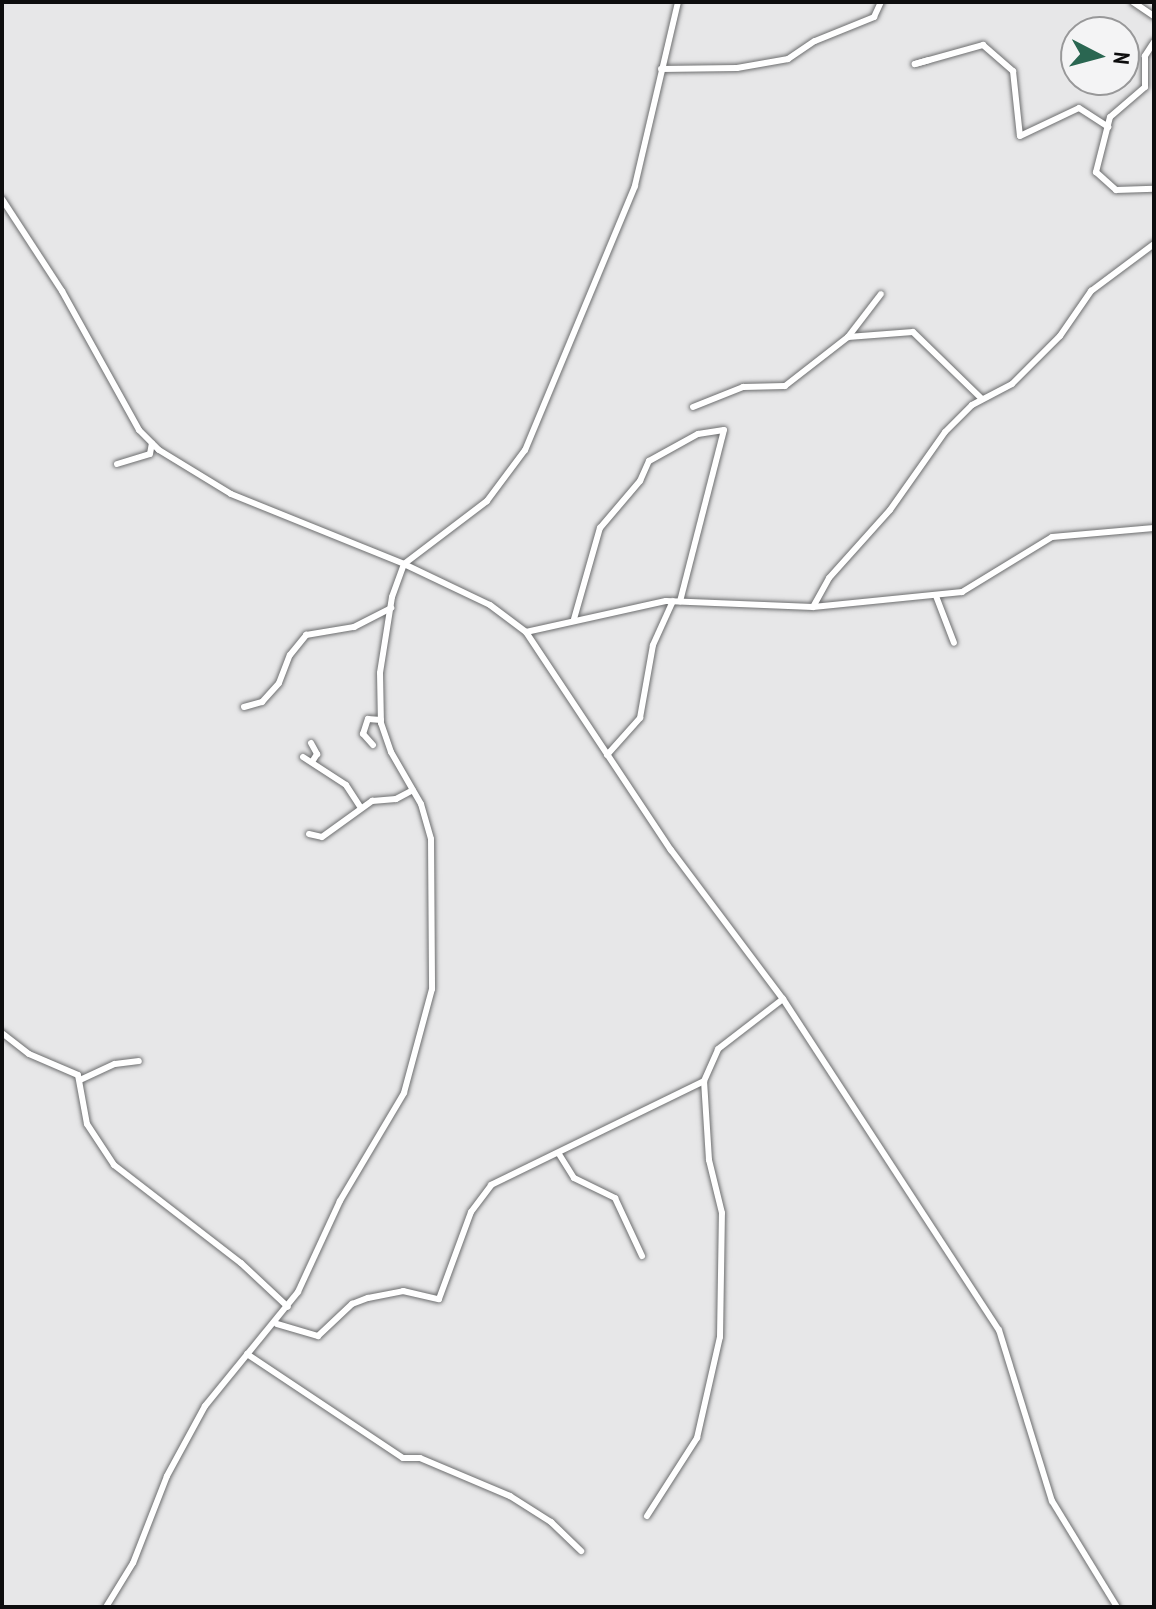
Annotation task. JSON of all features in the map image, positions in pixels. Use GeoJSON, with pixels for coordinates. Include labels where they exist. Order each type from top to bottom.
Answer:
{"type":"FeatureCollection","features":[{"type":"Feature","properties":{"kind":"street"},"geometry":{"type":"LineString","coordinates":[[106,1607],[133,1563],[167,1476],[205,1406],[247,1354],[277,1324],[288,1307],[340,1201],[404,1093],[424,1028],[432,989],[431,839],[413,790],[391,752],[381,720],[378,693],[391,608],[404,564],[487,501],[525,450],[635,186],[678,2]]}},
{"type":"Feature","properties":{"kind":"street"},"geometry":{"type":"LineString","coordinates":[[661,69],[737,68],[788,59],[815,41],[874,17],[881,2]]}},
{"type":"Feature","properties":{"kind":"street"},"geometry":{"type":"LineString","coordinates":[[1133,2],[1154,16]]}},
{"type":"Feature","properties":{"kind":"street"},"geometry":{"type":"LineString","coordinates":[[1154,42],[1145,56],[1145,87],[1110,117],[1096,172],[1116,190],[1154,189]]}},
{"type":"Feature","properties":{"kind":"street"},"geometry":{"type":"LineString","coordinates":[[929,60],[915,64],[983,45],[1013,71],[1020,136],[1079,108],[1108,127]]}},
{"type":"Feature","properties":{"kind":"street"},"geometry":{"type":"LineString","coordinates":[[2,199],[152,443],[185,470],[231,494],[404,564],[490,605],[526,632],[607,755],[783,999],[999,1330],[1052,1501],[1117,1607]]}},
{"type":"Feature","properties":{"kind":"street"},"geometry":{"type":"LineString","coordinates":[[813,607],[820,590],[890,510],[921,459],[982,399],[1012,384],[1054,342],[1091,291],[1154,244]]}},
{"type":"Feature","properties":{"kind":"street"},"geometry":{"type":"LineString","coordinates":[[693,407],[743,387],[785,386],[848,337],[881,294]]}},
{"type":"Feature","properties":{"kind":"street"},"geometry":{"type":"LineString","coordinates":[[848,337],[913,332],[982,399]]}},
{"type":"Feature","properties":{"kind":"street"},"geometry":{"type":"LineString","coordinates":[[574,619],[600,528],[640,481],[649,461],[698,434],[724,430],[676,601],[653,645],[640,718],[607,755]]}},
{"type":"Feature","properties":{"kind":"street"},"geometry":{"type":"LineString","coordinates":[[117,464],[150,454],[152,443]]}},
{"type":"Feature","properties":{"kind":"street"},"geometry":{"type":"LineString","coordinates":[[526,632],[574,619],[676,601],[813,607],[962,592],[1052,537],[1154,528]]}},
{"type":"Feature","properties":{"kind":"street"},"geometry":{"type":"LineString","coordinates":[[936,596],[954,643]]}},
{"type":"Feature","properties":{"kind":"street"},"geometry":{"type":"LineString","coordinates":[[244,707],[262,702],[279,683],[290,655],[306,635],[354,627],[391,608]]}},
{"type":"Feature","properties":{"kind":"street"},"geometry":{"type":"LineString","coordinates":[[373,745],[363,734],[368,719],[381,720]]}},
{"type":"Feature","properties":{"kind":"street"},"geometry":{"type":"LineString","coordinates":[[311,743],[317,754],[312,762]]}},
{"type":"Feature","properties":{"kind":"street"},"geometry":{"type":"LineString","coordinates":[[303,757],[346,785],[350,799],[361,808]]}},
{"type":"Feature","properties":{"kind":"street"},"geometry":{"type":"LineString","coordinates":[[309,834],[322,837],[361,808],[413,790]]}},
{"type":"Feature","properties":{"kind":"street"},"geometry":{"type":"LineString","coordinates":[[647,1516],[697,1438],[720,1337],[722,1213],[709,1160],[704,1081],[718,1049],[783,999]]}},
{"type":"Feature","properties":{"kind":"street"},"geometry":{"type":"LineString","coordinates":[[2,1033],[29,1054],[67,1066],[80,1080],[87,1124],[114,1165],[241,1263],[288,1307]]}},
{"type":"Feature","properties":{"kind":"street"},"geometry":{"type":"LineString","coordinates":[[80,1080],[115,1064],[139,1061]]}},
{"type":"Feature","properties":{"kind":"street"},"geometry":{"type":"LineString","coordinates":[[277,1324],[318,1336],[352,1304],[368,1298],[403,1291],[439,1299],[479,1198],[491,1185],[704,1081]]}},
{"type":"Feature","properties":{"kind":"street"},"geometry":{"type":"LineString","coordinates":[[559,1154],[574,1178],[615,1198],[642,1256]]}},
{"type":"Feature","properties":{"kind":"street"},"geometry":{"type":"LineString","coordinates":[[247,1354],[401,1457],[420,1458],[510,1496],[551,1522],[581,1551]]}}]}
